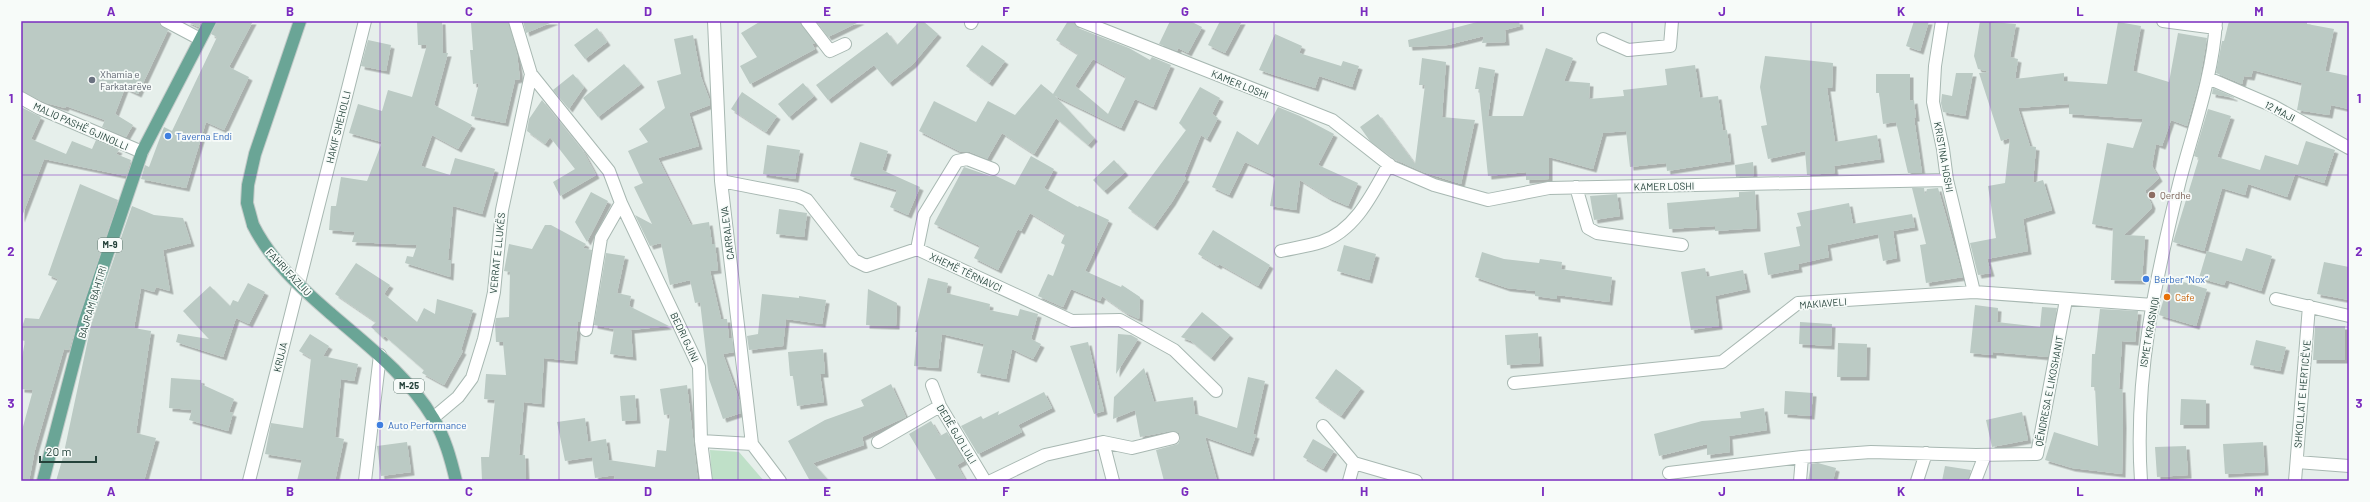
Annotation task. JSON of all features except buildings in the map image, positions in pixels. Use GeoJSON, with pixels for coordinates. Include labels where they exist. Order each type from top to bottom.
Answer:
{"type":"FeatureCollection","features":[{"type":"Feature","properties":{"kind":"main road","name":"BAJRAM BAHTIRI"},"geometry":{"type":"LineString","coordinates":[[43,481],[84,323],[142,152],[210,21]]}},
{"type":"Feature","properties":{"kind":"main road","name":"FAHRI FAZLIU"},"geometry":{"type":"LineString","coordinates":[[300,21],[255,154],[248,185],[248,203],[253,225],[260,240],[282,268],[330,313],[380,355],[404,380],[433,418],[448,450],[456,481]]}},
{"type":"Feature","properties":{"kind":"street"},"geometry":{"type":"LineString","coordinates":[[166,21],[200,39]]}},
{"type":"Feature","properties":{"kind":"street","name":"HAKIF SHEHOLLI"},"geometry":{"type":"LineString","coordinates":[[311,234],[365,21]]}},
{"type":"Feature","properties":{"kind":"street","name":"BEDRI GJINI"},"geometry":{"type":"LineString","coordinates":[[515,21],[531,74],[609,171],[621,203],[699,367],[702,441],[706,481]]}},
{"type":"Feature","properties":{"kind":"street","name":"CARRALEVA"},"geometry":{"type":"LineString","coordinates":[[714,21],[721,181],[752,444]]}},
{"type":"Feature","properties":{"kind":"street"},"geometry":{"type":"LineString","coordinates":[[807,21],[830,52],[844,44]]}},
{"type":"Feature","properties":{"kind":"street","name":"KAMER LOSHI"},"geometry":{"type":"LineString","coordinates":[[1081,21],[1332,120],[1389,164],[1434,185],[1488,200],[1549,188],[1947,180]]}},
{"type":"Feature","properties":{"kind":"street"},"geometry":{"type":"LineString","coordinates":[[1603,39],[1628,50],[1670,46],[1672,21]]}},
{"type":"Feature","properties":{"kind":"street","name":"KRISTINA HOSHI"},"geometry":{"type":"LineString","coordinates":[[1942,21],[1935,66],[1933,102],[1944,149],[1947,180],[1974,292]]}},
{"type":"Feature","properties":{"kind":"street"},"geometry":{"type":"LineString","coordinates":[[2163,21],[2216,25]]}},
{"type":"Feature","properties":{"kind":"street","name":"ISMET KRASNIQI"},"geometry":{"type":"LineString","coordinates":[[2141,481],[2138,443],[2140,392],[2144,352],[2180,181],[2208,78],[2216,25]]}},
{"type":"Feature","properties":{"kind":"street","name":"VERRAT E LLUKËS"},"geometry":{"type":"LineString","coordinates":[[433,418],[458,397],[472,378],[484,339],[494,292],[502,210],[531,74]]}},
{"type":"Feature","properties":{"kind":"street","name":"12 MAJI"},"geometry":{"type":"LineString","coordinates":[[2208,78],[2273,106],[2349,148]]}},
{"type":"Feature","properties":{"kind":"street","name":"MALIQ PASHË GJINOLLI"},"geometry":{"type":"LineString","coordinates":[[21,98],[39,108],[142,152]]}},
{"type":"Feature","properties":{"kind":"street"},"geometry":{"type":"LineString","coordinates":[[721,181],[798,196],[807,200],[854,260],[866,266],[917,249],[924,215],[957,161],[967,159],[993,169]]}},
{"type":"Feature","properties":{"kind":"street"},"geometry":{"type":"LineString","coordinates":[[1282,251],[1322,242],[1340,232],[1364,209],[1389,164]]}},
{"type":"Feature","properties":{"kind":"street"},"geometry":{"type":"LineString","coordinates":[[1576,187],[1588,228],[1597,233],[1682,245]]}},
{"type":"Feature","properties":{"kind":"street"},"geometry":{"type":"LineString","coordinates":[[586,330],[601,238],[621,203]]}},
{"type":"Feature","properties":{"kind":"street","name":"KRUJA"},"geometry":{"type":"LineString","coordinates":[[249,481],[311,234]]}},
{"type":"Feature","properties":{"kind":"street","name":"XHEMË TËRNAVCI"},"geometry":{"type":"LineString","coordinates":[[917,249],[1072,321],[1120,320],[1174,350],[1216,391]]}},
{"type":"Feature","properties":{"kind":"street","name":"MAKIAVELI"},"geometry":{"type":"LineString","coordinates":[[1514,384],[1722,362],[1798,303],[1974,292],[2066,300],[2153,305]]}},
{"type":"Feature","properties":{"kind":"street"},"geometry":{"type":"LineString","coordinates":[[2276,299],[2349,316]]}},
{"type":"Feature","properties":{"kind":"street","name":"QËNDRESA E LIKOSHANIT"},"geometry":{"type":"LineString","coordinates":[[1669,474],[1802,457],[1871,452],[2037,454],[2066,300]]}},
{"type":"Feature","properties":{"kind":"street","name":"SHKOLLAT E HERTICËVE"},"geometry":{"type":"LineString","coordinates":[[2295,481],[2309,306]]}},
{"type":"Feature","properties":{"kind":"street"},"geometry":{"type":"LineString","coordinates":[[365,481],[380,355]]}},
{"type":"Feature","properties":{"kind":"street","name":"DEDË GJO LULI"},"geometry":{"type":"LineString","coordinates":[[932,385],[940,406],[985,481]]}},
{"type":"Feature","properties":{"kind":"street"},"geometry":{"type":"LineString","coordinates":[[878,442],[940,406]]}},
{"type":"Feature","properties":{"kind":"street"},"geometry":{"type":"LineString","coordinates":[[1323,426],[1354,463],[1416,481]]}},
{"type":"Feature","properties":{"kind":"street"},"geometry":{"type":"LineString","coordinates":[[991,481],[1045,455],[1103,442],[1132,448],[1172,438]]}},
{"type":"Feature","properties":{"kind":"street"},"geometry":{"type":"LineString","coordinates":[[702,441],[752,444],[780,481]]}},
{"type":"Feature","properties":{"kind":"street"},"geometry":{"type":"LineString","coordinates":[[1103,442],[1113,481]]}},
{"type":"Feature","properties":{"kind":"street"},"geometry":{"type":"LineString","coordinates":[[1917,481],[1926,453]]}},
{"type":"Feature","properties":{"kind":"street"},"geometry":{"type":"LineString","coordinates":[[1975,481],[1985,454]]}},
{"type":"Feature","properties":{"kind":"street"},"geometry":{"type":"LineString","coordinates":[[1800,481],[1802,457]]}},
{"type":"Feature","properties":{"kind":"street"},"geometry":{"type":"LineString","coordinates":[[2297,462],[2349,466]]}},
{"type":"Feature","properties":{"kind":"street"},"geometry":{"type":"LineString","coordinates":[[1349,481],[1354,463]]}},
{"type":"Feature","properties":{"kind":"green space"},"geometry":{"type":"Polygon","coordinates":[[[710,450],[739,452],[764,481],[712,481],[710,450]]]}},
{"type":"Feature","properties":{"kind":"place","name":"Xhamia e Farkatarëve"},"geometry":{"type":"Point","coordinates":[92,80]}},
{"type":"Feature","properties":{"kind":"place","name":"Taverna Endi"},"geometry":{"type":"Point","coordinates":[168,136]}},
{"type":"Feature","properties":{"kind":"place","name":"Qerdhe"},"geometry":{"type":"Point","coordinates":[2152,195]}},
{"type":"Feature","properties":{"kind":"place","name":"Berber “Nox”"},"geometry":{"type":"Point","coordinates":[2146,279]}},
{"type":"Feature","properties":{"kind":"place","name":"Cafe"},"geometry":{"type":"Point","coordinates":[2167,297]}},
{"type":"Feature","properties":{"kind":"place","name":"Auto Performance"},"geometry":{"type":"Point","coordinates":[380,425]}}]}
